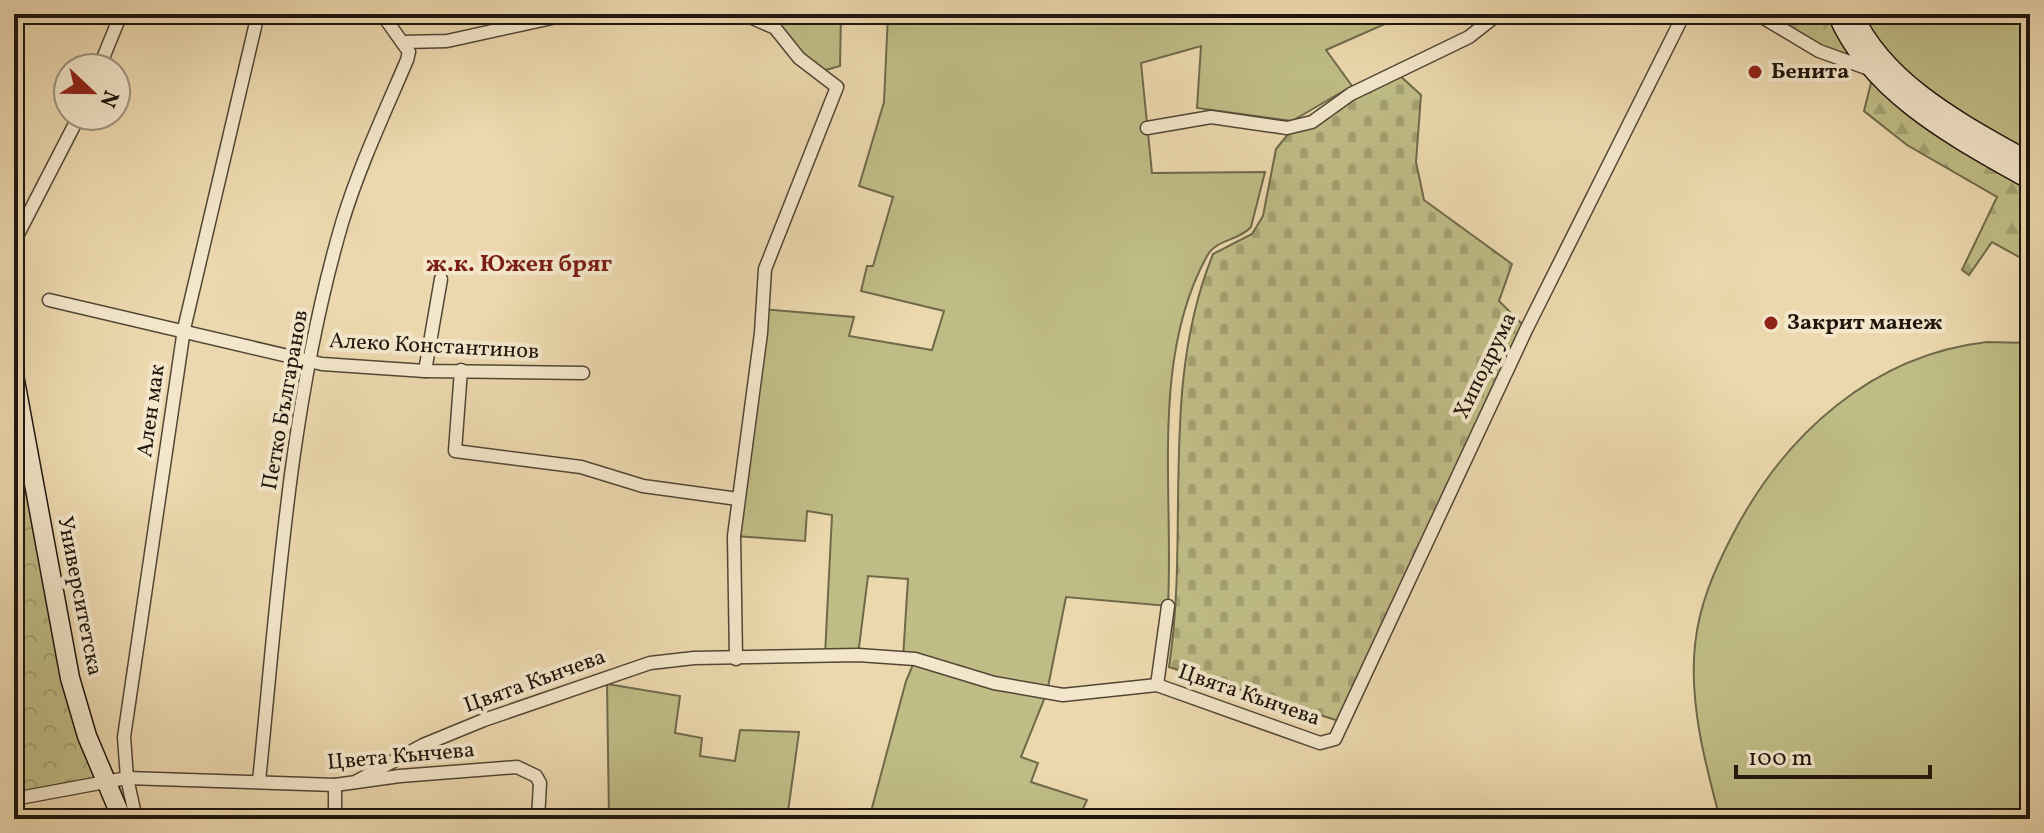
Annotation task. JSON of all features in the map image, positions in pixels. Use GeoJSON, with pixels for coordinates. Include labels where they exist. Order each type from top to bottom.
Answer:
{"type":"FeatureCollection","features":[{"type":"Feature","properties":{"kind":"main road"},"geometry":{"type":"LineString","coordinates":[[1837,14],[1874,71],[1917,111],[2030,180]]}},
{"type":"Feature","properties":{"kind":"main road"},"geometry":{"type":"LineString","coordinates":[[1853,14],[1882,58],[1926,99],[2030,162]]}},
{"type":"Feature","properties":{"kind":"main road","name":"Университетска"},"geometry":{"type":"LineString","coordinates":[[14,375],[70,678],[87,736],[122,819]]}},
{"type":"Feature","properties":{"kind":"street"},"geometry":{"type":"LineString","coordinates":[[106,52],[121,14]]}},
{"type":"Feature","properties":{"kind":"street","name":"Ален мак"},"geometry":{"type":"LineString","coordinates":[[136,819],[127,778],[124,737],[184,329],[258,14]]}},
{"type":"Feature","properties":{"kind":"street"},"geometry":{"type":"LineString","coordinates":[[382,14],[403,42],[447,41],[570,14]]}},
{"type":"Feature","properties":{"kind":"street"},"geometry":{"type":"LineString","coordinates":[[736,659],[734,536],[761,333],[765,269],[837,87],[799,58],[775,28],[743,14]]}},
{"type":"Feature","properties":{"kind":"street"},"geometry":{"type":"LineString","coordinates":[[1147,128],[1211,117],[1287,128],[1312,122],[1351,94],[1469,37],[1498,14]]}},
{"type":"Feature","properties":{"kind":"street","name":"Хиподрума"},"geometry":{"type":"LineString","coordinates":[[1335,739],[1512,357],[1684,14]]}},
{"type":"Feature","properties":{"kind":"street"},"geometry":{"type":"LineString","coordinates":[[1757,14],[1819,51],[1874,71]]}},
{"type":"Feature","properties":{"kind":"street","name":"Петко Българанов"},"geometry":{"type":"LineString","coordinates":[[259,781],[294,448],[311,360],[341,226],[355,183],[407,60],[409,52],[403,42]]}},
{"type":"Feature","properties":{"kind":"street"},"geometry":{"type":"LineString","coordinates":[[14,242],[71,132]]}},
{"type":"Feature","properties":{"kind":"street"},"geometry":{"type":"LineString","coordinates":[[425,371],[441,279]]}},
{"type":"Feature","properties":{"kind":"street","name":"Алеко Константинов"},"geometry":{"type":"LineString","coordinates":[[49,300],[311,360],[425,371],[583,373]]}},
{"type":"Feature","properties":{"kind":"street"},"geometry":{"type":"LineString","coordinates":[[461,370],[455,451],[581,467],[643,486],[738,499]]}},
{"type":"Feature","properties":{"kind":"street"},"geometry":{"type":"LineString","coordinates":[[1157,685],[1168,606]]}},
{"type":"Feature","properties":{"kind":"street","name":"Цвята Кънчева"},"geometry":{"type":"LineString","coordinates":[[357,781],[435,740],[612,674],[650,663],[736,659],[858,655],[915,659],[994,683],[1063,695],[1157,685],[1320,743],[1335,739]]}},
{"type":"Feature","properties":{"kind":"street","name":"Цвета Кънчева"},"geometry":{"type":"LineString","coordinates":[[14,799],[127,778],[335,785],[517,767],[536,776],[540,783],[538,819]]}},
{"type":"Feature","properties":{"kind":"street"},"geometry":{"type":"LineString","coordinates":[[335,785],[335,819]]}},
{"type":"Feature","properties":{"kind":"green space"},"geometry":{"type":"Polygon","coordinates":[[[759,14],[841,14],[840,66],[815,73],[784,36],[756,20],[759,14]]]}},
{"type":"Feature","properties":{"kind":"green space"},"geometry":{"type":"Polygon","coordinates":[[[888,14],[1394,14],[1385,24],[1326,50],[1352,86],[1292,121],[1197,108],[1201,46],[1141,63],[1152,173],[1265,172],[1251,227],[1216,246],[1207,256],[1189,296],[1178,338],[1168,427],[1168,606],[1066,597],[1047,692],[1021,757],[1038,763],[1031,782],[1087,800],[1078,819],[869,819],[906,681],[915,660],[903,658],[908,579],[868,576],[858,655],[825,655],[832,515],[807,511],[805,541],[734,536],[761,309],[854,317],[849,336],[932,350],[944,311],[861,291],[867,266],[873,266],[893,197],[859,186],[884,102],[888,14]]]}},
{"type":"Feature","properties":{"kind":"green space"},"geometry":{"type":"Polygon","coordinates":[[[1757,14],[1837,14],[1874,71],[1845,62],[1757,14]]]}},
{"type":"Feature","properties":{"kind":"green space"},"geometry":{"type":"Polygon","coordinates":[[[1853,14],[2030,14],[2030,162],[1926,99],[1853,14]]]}},
{"type":"Feature","properties":{"kind":"green space"},"geometry":{"type":"Polygon","coordinates":[[[1874,71],[2030,180],[2030,263],[1992,242],[1969,275],[1962,270],[1997,197],[1907,145],[1864,111],[1874,71]]]}},
{"type":"Feature","properties":{"kind":"green space"},"geometry":{"type":"Polygon","coordinates":[[[1397,73],[1421,95],[1416,162],[1424,200],[1512,264],[1499,301],[1527,329],[1342,722],[1169,667],[1175,615],[1181,407],[1186,355],[1196,304],[1213,254],[1252,234],[1263,216],[1276,149],[1289,133],[1397,73]]]}},
{"type":"Feature","properties":{"kind":"green space"},"geometry":{"type":"Polygon","coordinates":[[[1987,342],[2030,343],[2030,819],[1720,819],[1696,711],[1694,667],[1697,630],[1704,602],[1732,536],[1753,499],[1778,465],[1805,434],[1836,406],[1869,382],[1906,364],[1945,350],[1987,342]]]}},
{"type":"Feature","properties":{"kind":"green space"},"geometry":{"type":"Polygon","coordinates":[[[14,375],[57,620],[107,784],[14,799],[14,375]]]}},
{"type":"Feature","properties":{"kind":"green space"},"geometry":{"type":"Polygon","coordinates":[[[607,684],[680,696],[675,733],[702,738],[700,756],[735,761],[740,730],[799,732],[787,819],[609,819],[607,684]]]}},
{"type":"Feature","properties":{"kind":"place","name":"Бенита"},"geometry":{"type":"Point","coordinates":[1755,72]}},
{"type":"Feature","properties":{"kind":"place","name":"Закрит манеж"},"geometry":{"type":"Point","coordinates":[1771,323]}},
{"type":"Feature","properties":{"kind":"district","name":"ж.к. Южен бряг"},"geometry":{"type":"Point","coordinates":[519,265]}}]}
